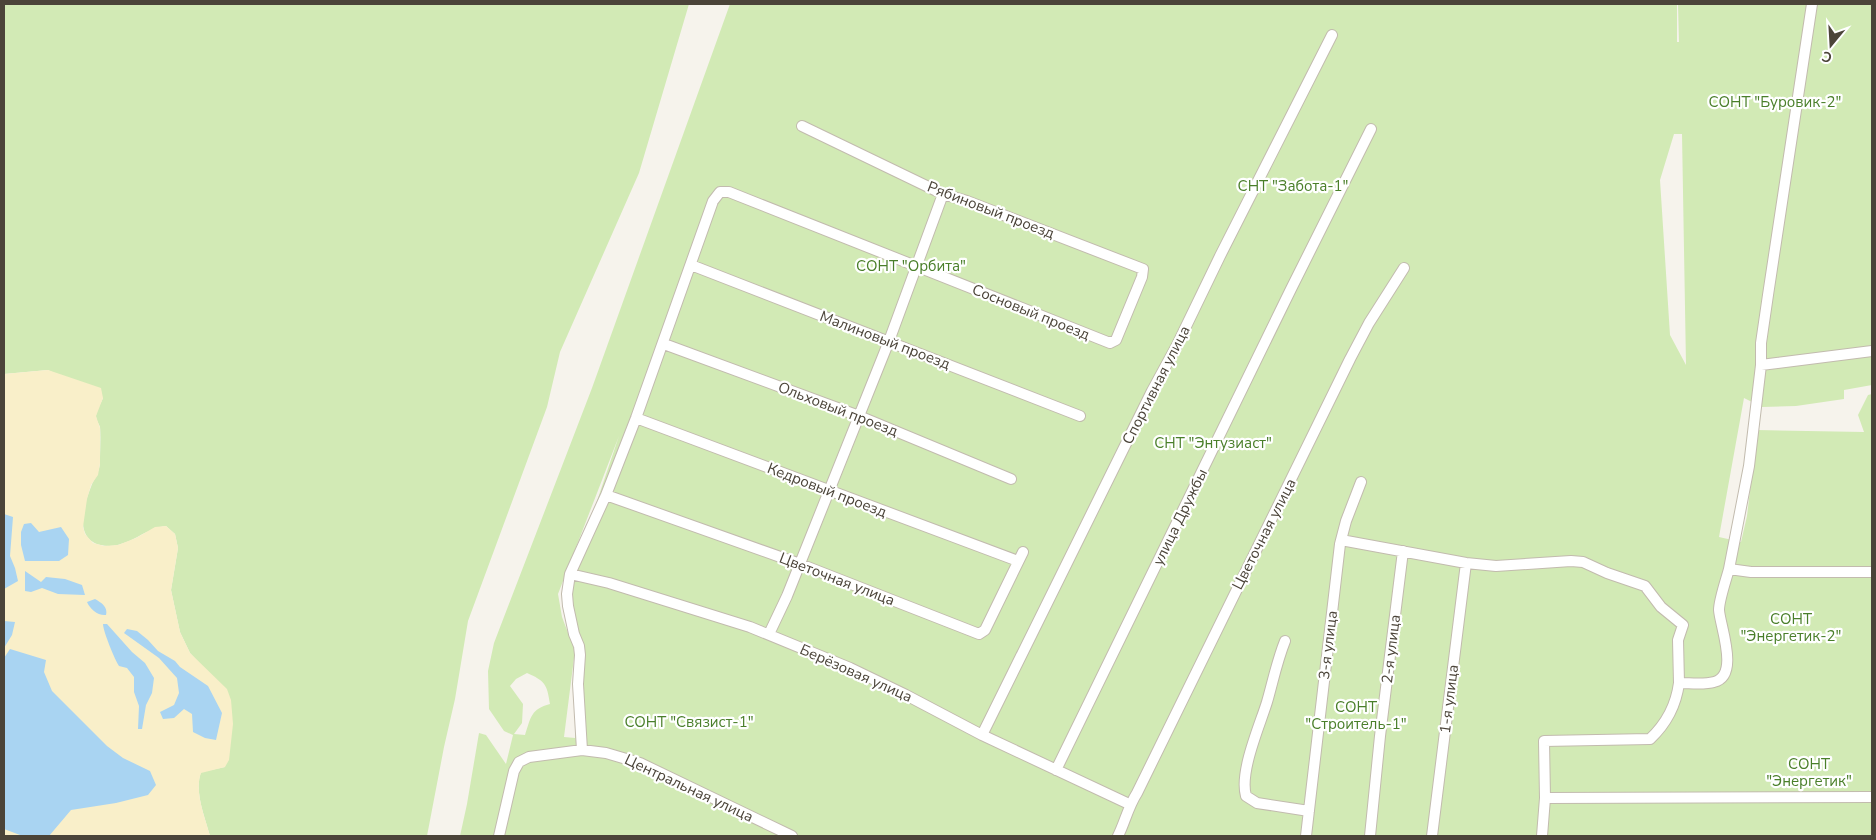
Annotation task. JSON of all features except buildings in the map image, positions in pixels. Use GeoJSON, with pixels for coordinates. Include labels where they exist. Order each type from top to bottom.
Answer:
{"type":"FeatureCollection","features":[{"type":"Feature","properties":{"kind":"street"},"geometry":{"type":"LineString","coordinates":[[1679,683],[1713,683],[1720,680],[1724,674],[1727,660],[1719,604],[1729,568],[1749,466],[1769,286],[1812,4]]}},
{"type":"Feature","properties":{"kind":"street","name":"Спортивная улица"},"geometry":{"type":"LineString","coordinates":[[982,735],[1152,391],[1177,346],[1224,247],[1332,35]]}},
{"type":"Feature","properties":{"kind":"street","name":"Рябиновый проезд"},"geometry":{"type":"LineString","coordinates":[[802,126],[943,194],[967,201],[1143,269],[1142,277],[1128,310]]}},
{"type":"Feature","properties":{"kind":"street","name":"улица Дружбы"},"geometry":{"type":"LineString","coordinates":[[1056,770],[1371,129]]}},
{"type":"Feature","properties":{"kind":"street","name":"Сосновый проезд"},"geometry":{"type":"LineString","coordinates":[[690,265],[713,201],[720,192],[729,192],[1110,344],[1116,340],[1128,310]]}},
{"type":"Feature","properties":{"kind":"street"},"geometry":{"type":"LineString","coordinates":[[769,634],[800,564],[859,416],[943,194]]}},
{"type":"Feature","properties":{"kind":"street"},"geometry":{"type":"LineString","coordinates":[[582,750],[578,684],[580,655],[568,606],[567,594],[570,574],[606,495],[636,418],[664,344],[690,265]]}},
{"type":"Feature","properties":{"kind":"street","name":"Малиновый проезд"},"geometry":{"type":"LineString","coordinates":[[690,265],[889,340],[1080,416]]}},
{"type":"Feature","properties":{"kind":"street","name":"Цветочная улица"},"geometry":{"type":"LineString","coordinates":[[1118,836],[1124,826],[1130,804],[1350,359],[1369,323],[1404,268]]}},
{"type":"Feature","properties":{"kind":"street","name":"Ольховый проезд"},"geometry":{"type":"LineString","coordinates":[[664,344],[859,416],[1011,479]]}},
{"type":"Feature","properties":{"kind":"street"},"geometry":{"type":"LineString","coordinates":[[1760,365],[1872,351]]}},
{"type":"Feature","properties":{"kind":"street","name":"Кедровый проезд"},"geometry":{"type":"LineString","coordinates":[[636,418],[828,491],[1021,557]]}},
{"type":"Feature","properties":{"kind":"street","name":"3-я улица"},"geometry":{"type":"LineString","coordinates":[[1306,836],[1341,540],[1361,482]]}},
{"type":"Feature","properties":{"kind":"street","name":"Цветочная улица"},"geometry":{"type":"LineString","coordinates":[[606,495],[800,564],[979,634],[985,630],[1021,557]]}},
{"type":"Feature","properties":{"kind":"street"},"geometry":{"type":"LineString","coordinates":[[1341,540],[1466,563],[1508,566],[1548,562],[1583,562],[1607,573],[1645,586],[1661,607],[1683,625],[1678,640],[1679,683],[1675,700],[1667,720],[1661,729],[1650,739],[1544,741],[1545,798],[1542,836]]}},
{"type":"Feature","properties":{"kind":"street","name":"2-я улица"},"geometry":{"type":"LineString","coordinates":[[1370,836],[1380,736],[1404,551]]}},
{"type":"Feature","properties":{"kind":"street","name":"1-я улица"},"geometry":{"type":"LineString","coordinates":[[1432,836],[1466,563]]}},
{"type":"Feature","properties":{"kind":"street"},"geometry":{"type":"LineString","coordinates":[[1729,568],[1751,572],[1872,572]]}},
{"type":"Feature","properties":{"kind":"street","name":"Берёзовая улица"},"geometry":{"type":"LineString","coordinates":[[570,574],[588,577],[696,609],[769,634],[882,683],[982,735],[1130,804]]}},
{"type":"Feature","properties":{"kind":"street"},"geometry":{"type":"LineString","coordinates":[[1285,641],[1254,738],[1245,779],[1245,792],[1246,796],[1257,803],[1309,811]]}},
{"type":"Feature","properties":{"kind":"street","name":"Центральная улица"},"geometry":{"type":"LineString","coordinates":[[499,836],[514,771],[519,762],[530,757],[582,750],[606,753],[640,763],[792,836]]}},
{"type":"Feature","properties":{"kind":"street"},"geometry":{"type":"LineString","coordinates":[[1545,798],[1872,797]]}},
{"type":"Feature","properties":{"kind":"green space"},"geometry":{"type":"Polygon","coordinates":[[[4,4],[689,4],[639,173],[560,352],[547,407],[468,621],[455,699],[427,836],[210,836],[199,796],[199,780],[201,772],[225,767],[202,666],[190,653],[180,632],[171,590],[178,548],[175,534],[166,526],[118,545],[101,545],[92,542],[84,529],[83,521],[85,503],[100,466],[100,427],[96,416],[103,398],[48,370],[4,374],[4,4]]]}},
{"type":"Feature","properties":{"kind":"green space"},"geometry":{"type":"Polygon","coordinates":[[[730,4],[1677,4],[1677,42],[1679,42],[1678,4],[1872,4],[1872,385],[1844,390],[1844,399],[1796,406],[1762,407],[1744,398],[1719,537],[1741,542],[1747,516],[1757,430],[1864,432],[1858,415],[1868,395],[1872,394],[1872,836],[460,836],[479,733],[486,735],[506,764],[513,735],[504,731],[489,709],[488,671],[494,643],[592,388],[730,4]],[[1674,134],[1660,180],[1670,335],[1686,365],[1682,134],[1674,134]],[[619,436],[558,594],[562,617],[570,638],[573,572],[619,436]],[[574,658],[564,737],[575,738],[575,658],[574,658]],[[527,673],[516,679],[510,686],[523,704],[522,723],[514,734],[525,735],[535,711],[550,704],[548,692],[538,678],[527,673]]]}},
{"type":"Feature","properties":{"kind":"sand"},"geometry":{"type":"Polygon","coordinates":[[[48,370],[101,388],[103,398],[96,416],[100,428],[100,463],[98,475],[91,485],[87,499],[83,527],[85,534],[93,543],[104,546],[118,545],[136,538],[155,527],[166,526],[175,534],[178,548],[171,590],[180,632],[190,653],[227,689],[231,700],[233,724],[229,760],[225,767],[201,773],[199,780],[199,796],[210,836],[4,836],[4,374],[48,370]]]}},
{"type":"Feature","properties":{"kind":"water"},"geometry":{"type":"Polygon","coordinates":[[[4,514],[13,517],[10,556],[18,581],[4,589],[4,514]]]}},
{"type":"Feature","properties":{"kind":"water"},"geometry":{"type":"Polygon","coordinates":[[[31,523],[39,532],[61,527],[69,539],[68,555],[59,561],[25,561],[21,545],[21,532],[24,524],[31,523]]]}},
{"type":"Feature","properties":{"kind":"water"},"geometry":{"type":"Polygon","coordinates":[[[25,571],[41,582],[46,577],[65,579],[82,585],[85,595],[58,594],[42,588],[31,592],[25,591],[25,571]]]}},
{"type":"Feature","properties":{"kind":"water"},"geometry":{"type":"Polygon","coordinates":[[[95,599],[105,607],[106,615],[97,613],[88,605],[87,602],[95,599]]]}},
{"type":"Feature","properties":{"kind":"water"},"geometry":{"type":"Polygon","coordinates":[[[4,621],[15,622],[12,635],[4,648],[4,621]]]}},
{"type":"Feature","properties":{"kind":"water"},"geometry":{"type":"Polygon","coordinates":[[[103,624],[107,624],[132,652],[145,663],[154,678],[152,693],[146,705],[142,729],[138,729],[139,706],[134,692],[134,677],[127,668],[119,666],[103,624]]]}},
{"type":"Feature","properties":{"kind":"water"},"geometry":{"type":"Polygon","coordinates":[[[127,629],[137,631],[158,651],[175,661],[180,667],[208,686],[222,713],[216,740],[205,738],[193,732],[192,714],[184,709],[174,718],[163,719],[160,712],[174,705],[179,693],[177,678],[159,658],[124,633],[127,629]]]}},
{"type":"Feature","properties":{"kind":"water"},"geometry":{"type":"Polygon","coordinates":[[[10,649],[46,660],[44,672],[52,691],[107,746],[123,758],[150,771],[156,785],[148,795],[116,803],[71,810],[49,836],[20,835],[4,829],[4,658],[10,649]]]}},
{"type":"Feature","properties":{"kind":"park label","name":"СОНТ \"Буровик-2\""},"geometry":{"type":"Point","coordinates":[1775,102]}},
{"type":"Feature","properties":{"kind":"park label","name":"СНТ \"Забота-1\""},"geometry":{"type":"Point","coordinates":[1293,186]}},
{"type":"Feature","properties":{"kind":"park label","name":"СОНТ \"Орбита\""},"geometry":{"type":"Point","coordinates":[911,266]}},
{"type":"Feature","properties":{"kind":"park label","name":"СНТ \"Энтузиаст\""},"geometry":{"type":"Point","coordinates":[1213,443]}},
{"type":"Feature","properties":{"kind":"park label","name":"СОНТ \"Энергетик-2\""},"geometry":{"type":"Point","coordinates":[1791,628]}},
{"type":"Feature","properties":{"kind":"park label","name":"СОНТ \"Строитель-1\""},"geometry":{"type":"Point","coordinates":[1356,716]}},
{"type":"Feature","properties":{"kind":"park label","name":"СОНТ \"Связист-1\""},"geometry":{"type":"Point","coordinates":[689,722]}},
{"type":"Feature","properties":{"kind":"park label","name":"СОНТ \"Энергетик\""},"geometry":{"type":"Point","coordinates":[1809,772]}}]}
